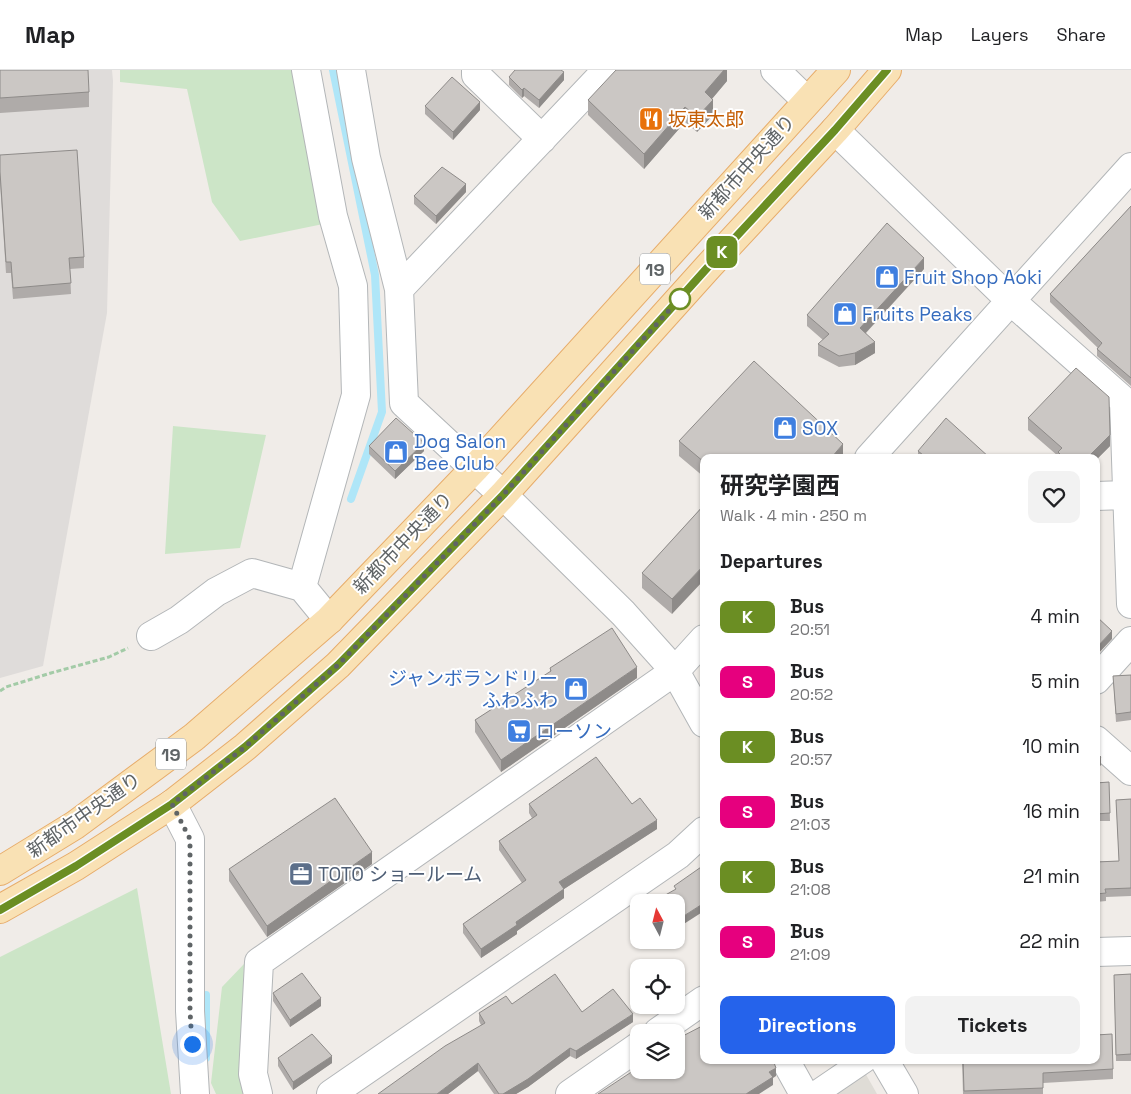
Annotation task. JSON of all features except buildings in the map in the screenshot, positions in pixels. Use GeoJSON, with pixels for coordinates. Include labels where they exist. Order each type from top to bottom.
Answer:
{"type":"FeatureCollection","features":[{"type":"Feature","properties":{"kind":"main road","name":"新都市中央通り"},"geometry":{"type":"LineString","coordinates":[[0,871],[75,825],[194,737],[329,620],[474,468],[836,70]]}},
{"type":"Feature","properties":{"kind":"main road","name":"新都市中央通り"},"geometry":{"type":"LineString","coordinates":[[0,910],[76,866],[172,804],[245,747],[338,665],[503,495],[708,267],[835,130],[886,70]]}},
{"type":"Feature","properties":{"kind":"street"},"geometry":{"type":"LineString","coordinates":[[302,587],[356,395],[353,286],[333,216],[306,70]]}},
{"type":"Feature","properties":{"kind":"street"},"geometry":{"type":"LineString","coordinates":[[351,70],[366,158],[399,289],[404,404],[503,495],[623,613],[675,672],[700,716]]}},
{"type":"Feature","properties":{"kind":"street"},"geometry":{"type":"LineString","coordinates":[[476,70],[476,75],[542,139]]}},
{"type":"Feature","properties":{"kind":"street"},"geometry":{"type":"LineString","coordinates":[[399,289],[607,70]]}},
{"type":"Feature","properties":{"kind":"street"},"geometry":{"type":"LineString","coordinates":[[775,70],[807,101]]}},
{"type":"Feature","properties":{"kind":"street"},"geometry":{"type":"LineString","coordinates":[[835,130],[1011,301],[1124,401],[1131,604]]}},
{"type":"Feature","properties":{"kind":"street"},"geometry":{"type":"LineString","coordinates":[[873,454],[1130,170]]}},
{"type":"Feature","properties":{"kind":"street"},"geometry":{"type":"LineString","coordinates":[[1100,496],[1126,495]]}},
{"type":"Feature","properties":{"kind":"street"},"geometry":{"type":"LineString","coordinates":[[151,636],[179,620],[216,592],[252,573],[302,587],[329,620]]}},
{"type":"Feature","properties":{"kind":"street"},"geometry":{"type":"LineString","coordinates":[[1100,676],[1131,641]]}},
{"type":"Feature","properties":{"kind":"street"},"geometry":{"type":"LineString","coordinates":[[258,1094],[253,1074],[259,962],[675,672],[700,644]]}},
{"type":"Feature","properties":{"kind":"street"},"geometry":{"type":"LineString","coordinates":[[1100,744],[1131,771]]}},
{"type":"Feature","properties":{"kind":"street"},"geometry":{"type":"LineString","coordinates":[[172,804],[190,839],[190,1011],[195,1094]]}},
{"type":"Feature","properties":{"kind":"street"},"geometry":{"type":"LineString","coordinates":[[331,1094],[678,855],[700,836]]}},
{"type":"Feature","properties":{"kind":"street"},"geometry":{"type":"LineString","coordinates":[[1100,952],[1131,951]]}},
{"type":"Feature","properties":{"kind":"street"},"geometry":{"type":"LineString","coordinates":[[670,1024],[700,1003]]}},
{"type":"Feature","properties":{"kind":"street"},"geometry":{"type":"LineString","coordinates":[[570,1094],[630,1052]]}},
{"type":"Feature","properties":{"kind":"street"},"geometry":{"type":"LineString","coordinates":[[787,1064],[804,1094]]}},
{"type":"Feature","properties":{"kind":"street"},"geometry":{"type":"LineString","coordinates":[[815,1094],[859,1064]]}},
{"type":"Feature","properties":{"kind":"street"},"geometry":{"type":"LineString","coordinates":[[886,1064],[904,1094]]}},
{"type":"Feature","properties":{"kind":"path"},"geometry":{"type":"LineString","coordinates":[[0,691],[6,687],[109,657],[151,636]]}},
{"type":"Feature","properties":{"kind":"shaded area"},"geometry":{"type":"Polygon","coordinates":[[[0,70],[112,70],[113,81],[107,313],[43,666],[0,678],[0,70]]]}},
{"type":"Feature","properties":{"kind":"shaded area"},"geometry":{"type":"Polygon","coordinates":[[[864,1071],[877,1094],[830,1094],[864,1071]]]}},
{"type":"Feature","properties":{"kind":"green space"},"geometry":{"type":"Polygon","coordinates":[[[120,70],[297,70],[328,223],[240,241],[212,202],[187,89],[120,82],[120,70]]]}},
{"type":"Feature","properties":{"kind":"green space"},"geometry":{"type":"Polygon","coordinates":[[[173,426],[266,435],[240,548],[165,554],[173,426]]]}},
{"type":"Feature","properties":{"kind":"green space"},"geometry":{"type":"Polygon","coordinates":[[[137,888],[171,1094],[0,1094],[0,957],[137,888]]]}},
{"type":"Feature","properties":{"kind":"green space"},"geometry":{"type":"Polygon","coordinates":[[[244,964],[241,1060],[249,1094],[216,1094],[211,1083],[222,987],[244,964]]]}},
{"type":"Feature","properties":{"kind":"waterway"},"geometry":{"type":"LineString","coordinates":[[333,70],[375,275],[382,412],[351,499]]}},
{"type":"Feature","properties":{"kind":"waterway"},"geometry":{"type":"LineString","coordinates":[[206,995],[206,1058]]}},
{"type":"Feature","properties":{"kind":"bus line","name":"K"},"geometry":{"type":"LineString","coordinates":[[0,910],[76,866],[172,804],[245,747],[338,665],[413,590],[503,495],[708,267],[835,130],[887,70]]}},
{"type":"Feature","properties":{"kind":"place","name":"坂東太郎"},"geometry":{"type":"Point","coordinates":[651,119]}},
{"type":"Feature","properties":{"kind":"place","name":"Fruit Shop Aoki"},"geometry":{"type":"Point","coordinates":[887,277]}},
{"type":"Feature","properties":{"kind":"place","name":"Fruits Peaks"},"geometry":{"type":"Point","coordinates":[845,314]}},
{"type":"Feature","properties":{"kind":"place","name":"SOX"},"geometry":{"type":"Point","coordinates":[785,428]}},
{"type":"Feature","properties":{"kind":"place","name":"Dog Salon Bee Club"},"geometry":{"type":"Point","coordinates":[396,452]}},
{"type":"Feature","properties":{"kind":"place","name":"ジャンボランドリー ふわふわ"},"geometry":{"type":"Point","coordinates":[576,689]}},
{"type":"Feature","properties":{"kind":"place","name":"ローソン"},"geometry":{"type":"Point","coordinates":[519,731]}},
{"type":"Feature","properties":{"kind":"place","name":"TOTO ショールーム"},"geometry":{"type":"Point","coordinates":[301,874]}},
{"type":"Feature","properties":{"kind":"route"},"geometry":{"type":"LineString","coordinates":[[192,1044],[190,1011],[190,839],[172,804],[245,747],[338,665],[413,590],[503,495],[682,296],[680,299]]}}]}
